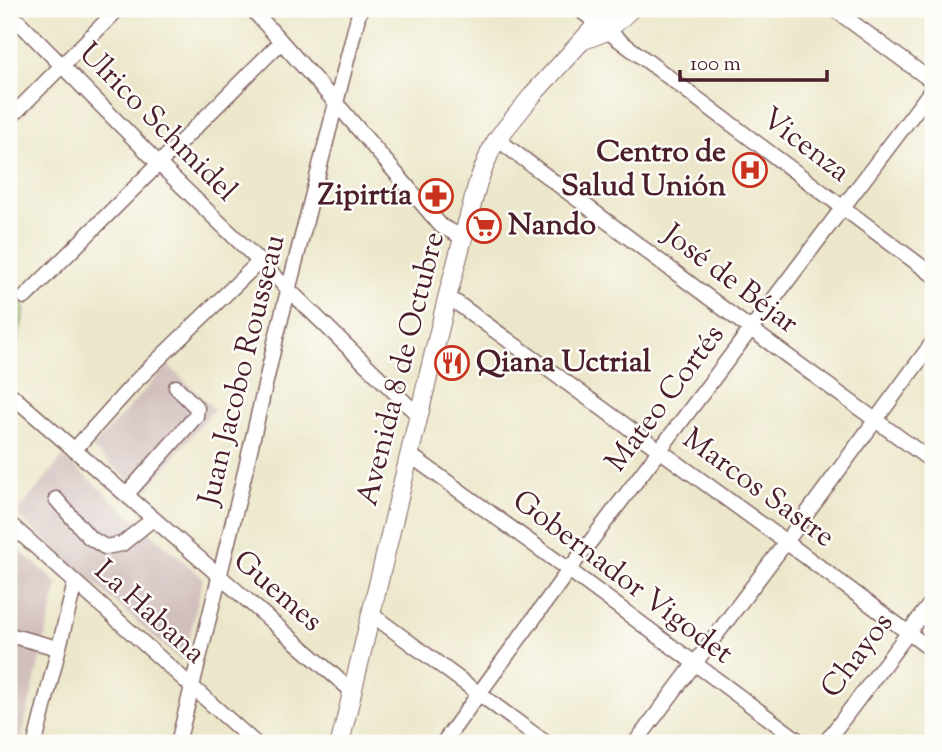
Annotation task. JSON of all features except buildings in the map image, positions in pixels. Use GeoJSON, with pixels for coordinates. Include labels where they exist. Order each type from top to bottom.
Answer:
{"type":"FeatureCollection","features":[{"type":"Feature","properties":{"kind":"main road","name":"Avenida 8 de Octubre"},"geometry":{"type":"LineString","coordinates":[[602,27],[611,9]]}},
{"type":"Feature","properties":{"kind":"main road","name":"Avenida 8 de Octubre"},"geometry":{"type":"LineString","coordinates":[[340,743],[462,237],[482,167],[497,139],[535,92],[583,40],[631,9]]}},
{"type":"Feature","properties":{"kind":"street"},"geometry":{"type":"LineString","coordinates":[[9,119],[118,9]]}},
{"type":"Feature","properties":{"kind":"street"},"geometry":{"type":"LineString","coordinates":[[252,9],[441,226],[462,237]]}},
{"type":"Feature","properties":{"kind":"street","name":"Juan Jacobo Rousseau"},"geometry":{"type":"LineString","coordinates":[[178,743],[360,9]]}},
{"type":"Feature","properties":{"kind":"street","name":"Vicenza"},"geometry":{"type":"LineString","coordinates":[[579,9],[933,275]]}},
{"type":"Feature","properties":{"kind":"street"},"geometry":{"type":"LineString","coordinates":[[834,9],[933,82]]}},
{"type":"Feature","properties":{"kind":"street","name":"Ulrico Schmidel"},"geometry":{"type":"LineString","coordinates":[[9,12],[158,163],[419,416]]}},
{"type":"Feature","properties":{"kind":"street"},"geometry":{"type":"LineString","coordinates":[[25,297],[281,42]]}},
{"type":"Feature","properties":{"kind":"street","name":"Mateo Cortés"},"geometry":{"type":"LineString","coordinates":[[443,743],[569,570],[933,88]]}},
{"type":"Feature","properties":{"kind":"street","name":"José de Béjar"},"geometry":{"type":"LineString","coordinates":[[497,139],[751,330],[933,461]]}},
{"type":"Feature","properties":{"kind":"street"},"geometry":{"type":"LineString","coordinates":[[74,450],[137,380],[259,262]]}},
{"type":"Feature","properties":{"kind":"street","name":"Marcos Sastre"},"geometry":{"type":"LineString","coordinates":[[447,298],[660,450],[933,652]]}},
{"type":"Feature","properties":{"kind":"street"},"geometry":{"type":"LineString","coordinates":[[635,743],[933,342]]}},
{"type":"Feature","properties":{"kind":"street"},"geometry":{"type":"LineString","coordinates":[[126,495],[196,416],[197,408],[176,387]]}},
{"type":"Feature","properties":{"kind":"street","name":"Guemes"},"geometry":{"type":"LineString","coordinates":[[9,393],[353,692]]}},
{"type":"Feature","properties":{"kind":"street","name":"Gobernador Vigodet"},"geometry":{"type":"LineString","coordinates":[[410,454],[802,743]]}},
{"type":"Feature","properties":{"kind":"street"},"geometry":{"type":"LineString","coordinates":[[57,499],[89,537],[104,547],[122,544],[153,519]]}},
{"type":"Feature","properties":{"kind":"street","name":"La Habana"},"geometry":{"type":"LineString","coordinates":[[9,523],[255,743]]}},
{"type":"Feature","properties":{"kind":"street"},"geometry":{"type":"LineString","coordinates":[[35,743],[75,583]]}},
{"type":"Feature","properties":{"kind":"street","name":"Chayos"},"geometry":{"type":"LineString","coordinates":[[825,743],[933,600]]}},
{"type":"Feature","properties":{"kind":"street"},"geometry":{"type":"LineString","coordinates":[[371,614],[546,743]]}},
{"type":"Feature","properties":{"kind":"street"},"geometry":{"type":"LineString","coordinates":[[9,635],[58,648]]}},
{"type":"Feature","properties":{"kind":"shaded area"},"geometry":{"type":"Polygon","coordinates":[[[168,365],[214,409],[144,493],[92,448],[168,365]]]}},
{"type":"Feature","properties":{"kind":"shaded area"},"geometry":{"type":"Polygon","coordinates":[[[63,457],[203,578],[185,657],[180,660],[16,514],[63,457]]]}},
{"type":"Feature","properties":{"kind":"shaded area"},"geometry":{"type":"Polygon","coordinates":[[[9,541],[58,584],[20,743],[9,743],[9,541]]]}},
{"type":"Feature","properties":{"kind":"green space"},"geometry":{"type":"Polygon","coordinates":[[[24,302],[9,381],[9,340],[14,307],[24,302]]]}},
{"type":"Feature","properties":{"kind":"place","name":"Centro de Salud Unión"},"geometry":{"type":"Point","coordinates":[750,170]}},
{"type":"Feature","properties":{"kind":"place","name":"Zipirtía"},"geometry":{"type":"Point","coordinates":[436,196]}},
{"type":"Feature","properties":{"kind":"place","name":"Nando"},"geometry":{"type":"Point","coordinates":[484,226]}},
{"type":"Feature","properties":{"kind":"place","name":"Qiana Uctrial"},"geometry":{"type":"Point","coordinates":[452,363]}}]}
